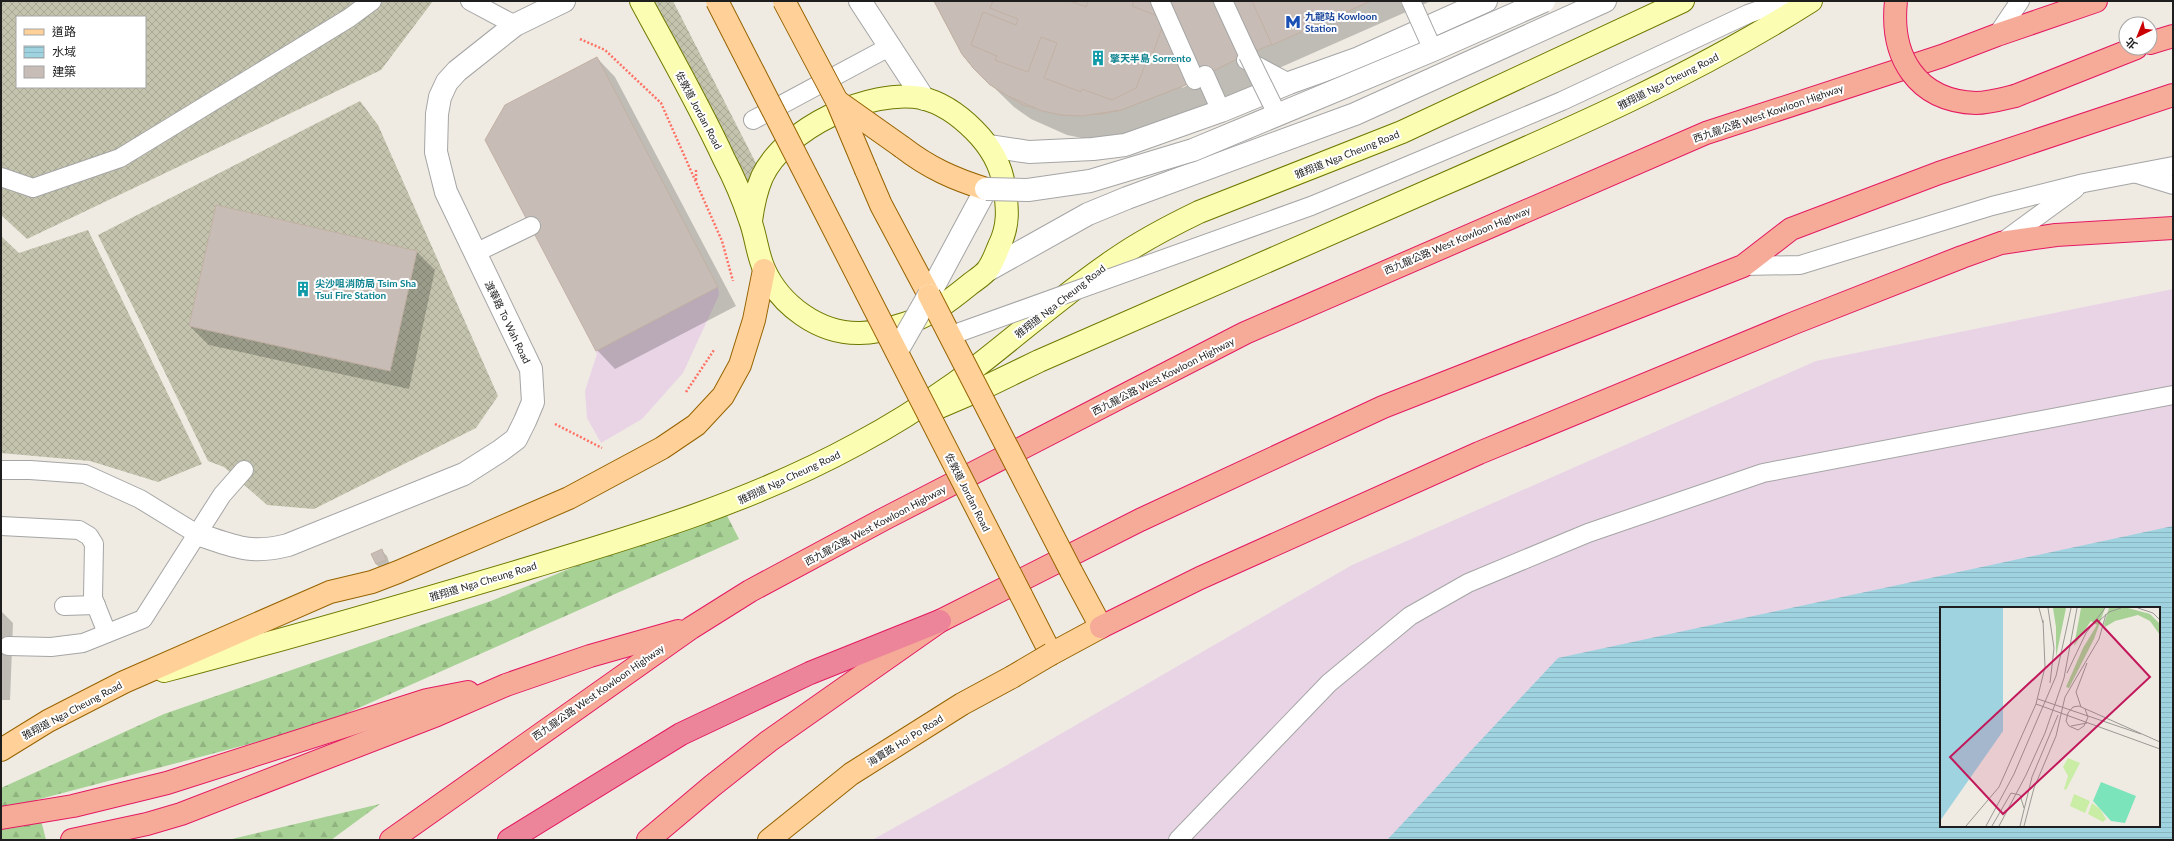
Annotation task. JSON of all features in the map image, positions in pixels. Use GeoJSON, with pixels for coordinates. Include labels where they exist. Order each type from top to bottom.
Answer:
{"type":"FeatureCollection","features":[{"type":"Feature","properties":{"kind":"highway"},"geometry":{"type":"LineString","coordinates":[[1896,1],[1894,25],[1898,48],[1906,67],[1919,82],[1935,93],[1955,101],[1977,103],[2015,96],[2118,55]]}},
{"type":"Feature","properties":{"kind":"highway","name":"西九龍公路 West Kowloon Highway"},"geometry":{"type":"LineString","coordinates":[[391,840],[690,628],[750,591],[886,518],[1245,333],[1706,133],[1942,56],[1997,35],[2096,1]]}},
{"type":"Feature","properties":{"kind":"highway"},"geometry":{"type":"LineString","coordinates":[[2158,41],[2173,36]]}},
{"type":"Feature","properties":{"kind":"highway"},"geometry":{"type":"LineString","coordinates":[[509,840],[681,734],[810,673],[940,621],[1140,520],[1383,408],[1743,266],[1791,229],[1939,173],[2173,95]]}},
{"type":"Feature","properties":{"kind":"highway"},"geometry":{"type":"LineString","coordinates":[[1101,627],[1200,578],[1479,453],[1794,323],[2001,243],[2056,235],[2173,228]]}},
{"type":"Feature","properties":{"kind":"highway"},"geometry":{"type":"LineString","coordinates":[[648,840],[712,786],[769,741],[940,621]]}},
{"type":"Feature","properties":{"kind":"highway"},"geometry":{"type":"LineString","coordinates":[[76,839],[181,814],[437,715],[506,685],[590,656],[690,628]]}},
{"type":"Feature","properties":{"kind":"highway"},"geometry":{"type":"LineString","coordinates":[[1,818],[74,806],[167,783],[427,700],[506,685]]}},
{"type":"Feature","properties":{"kind":"main road","name":"佐敦道 Jordan Road"},"geometry":{"type":"LineString","coordinates":[[641,1],[724,158],[751,221],[764,270],[788,305],[808,319],[832,330],[857,334],[877,332],[917,320],[939,310],[988,270],[1005,235],[1008,210],[1002,173],[990,146],[961,117],[947,108],[924,99],[906,96],[883,97],[861,103],[832,115],[809,129],[786,147],[774,160],[763,176],[755,198],[751,221]]}},
{"type":"Feature","properties":{"kind":"main road","name":"佐敦道 Jordan Road"},"geometry":{"type":"LineString","coordinates":[[717,1],[1051,654]]}},
{"type":"Feature","properties":{"kind":"main road"},"geometry":{"type":"LineString","coordinates":[[784,1],[837,101],[881,205],[1101,627]]}},
{"type":"Feature","properties":{"kind":"main road","name":"雅翔道 Nga Cheung Road"},"geometry":{"type":"LineString","coordinates":[[1,750],[48,721],[124,682],[341,624],[655,530],[772,487],[859,443],[900,419],[954,383],[1092,275],[1136,246],[1175,224],[1200,212],[1378,142],[1499,88],[1683,1]]}},
{"type":"Feature","properties":{"kind":"main road","name":"雅翔道 Nga Cheung Road"},"geometry":{"type":"LineString","coordinates":[[927,412],[977,391],[1038,361],[1566,131],[1697,67],[1811,1]]}},
{"type":"Feature","properties":{"kind":"main road"},"geometry":{"type":"LineString","coordinates":[[837,101],[924,164],[960,181],[986,188]]}},
{"type":"Feature","properties":{"kind":"main road"},"geometry":{"type":"LineString","coordinates":[[124,682],[330,592],[372,582],[398,572],[569,498],[682,436],[712,411],[732,382],[746,348],[764,270]]}},
{"type":"Feature","properties":{"kind":"main road","name":"海寶路 Hoi Po Road"},"geometry":{"type":"LineString","coordinates":[[769,840],[851,774],[962,704],[1101,627]]}},
{"type":"Feature","properties":{"kind":"street","name":"渡華路 To Wah Road"},"geometry":{"type":"LineString","coordinates":[[197,534],[244,549],[268,550],[288,545],[464,474],[516,438],[529,412],[532,402],[531,369],[446,192],[436,152],[437,114],[440,97],[447,82],[457,71],[515,25],[564,1]]}},
{"type":"Feature","properties":{"kind":"street"},"geometry":{"type":"LineString","coordinates":[[860,1],[924,99]]}},
{"type":"Feature","properties":{"kind":"street"},"geometry":{"type":"LineString","coordinates":[[990,146],[1029,152],[1093,149],[1124,145],[1222,111],[1289,83],[1359,58],[1486,1]]}},
{"type":"Feature","properties":{"kind":"street"},"geometry":{"type":"LineString","coordinates":[[897,351],[929,296],[986,188],[1028,190],[1090,181],[1193,150],[1433,50],[1544,1]]}},
{"type":"Feature","properties":{"kind":"street"},"geometry":{"type":"LineString","coordinates":[[988,270],[1088,214],[1127,198],[1282,141],[1411,90],[1605,1]]}},
{"type":"Feature","properties":{"kind":"lane"},"geometry":{"type":"LineString","coordinates":[[1,177],[32,188],[120,158],[342,22],[372,1]]}},
{"type":"Feature","properties":{"kind":"lane"},"geometry":{"type":"LineString","coordinates":[[470,1],[515,25]]}},
{"type":"Feature","properties":{"kind":"lane"},"geometry":{"type":"LineString","coordinates":[[1160,1],[1200,78],[1222,111]]}},
{"type":"Feature","properties":{"kind":"lane"},"geometry":{"type":"LineString","coordinates":[[1224,1],[1277,114]]}},
{"type":"Feature","properties":{"kind":"lane"},"geometry":{"type":"LineString","coordinates":[[1411,1],[1433,50]]}},
{"type":"Feature","properties":{"kind":"lane"},"geometry":{"type":"LineString","coordinates":[[949,336],[1311,206],[1562,100],[1748,14],[1785,1]]}},
{"type":"Feature","properties":{"kind":"lane"},"geometry":{"type":"LineString","coordinates":[[1997,35],[2020,1]]}},
{"type":"Feature","properties":{"kind":"lane"},"geometry":{"type":"LineString","coordinates":[[753,120],[889,47]]}},
{"type":"Feature","properties":{"kind":"lane"},"geometry":{"type":"LineString","coordinates":[[1282,141],[1242,58],[1289,83]]}},
{"type":"Feature","properties":{"kind":"lane"},"geometry":{"type":"LineString","coordinates":[[1743,266],[1800,265],[1992,206],[2084,183],[2173,166]]}},
{"type":"Feature","properties":{"kind":"lane"},"geometry":{"type":"LineString","coordinates":[[2132,173],[2173,185]]}},
{"type":"Feature","properties":{"kind":"lane"},"geometry":{"type":"LineString","coordinates":[[2001,243],[2084,183]]}},
{"type":"Feature","properties":{"kind":"lane"},"geometry":{"type":"LineString","coordinates":[[475,253],[531,226]]}},
{"type":"Feature","properties":{"kind":"lane"},"geometry":{"type":"LineString","coordinates":[[1178,840],[1329,683],[1410,616],[1468,583],[1588,533],[1763,473],[2173,395]]}},
{"type":"Feature","properties":{"kind":"lane"},"geometry":{"type":"LineString","coordinates":[[1,470],[30,470],[85,474],[140,499],[197,534]]}},
{"type":"Feature","properties":{"kind":"lane"},"geometry":{"type":"LineString","coordinates":[[8,646],[51,647],[83,643],[143,619],[222,495],[244,470]]}},
{"type":"Feature","properties":{"kind":"lane"},"geometry":{"type":"LineString","coordinates":[[1,526],[79,530],[89,536],[94,544],[93,598],[107,633]]}},
{"type":"Feature","properties":{"kind":"lane"},"geometry":{"type":"LineString","coordinates":[[64,606],[96,605]]}},
{"type":"Feature","properties":{"kind":"path"},"geometry":{"type":"LineString","coordinates":[[580,39],[605,50],[661,103],[722,241],[734,285]]}},
{"type":"Feature","properties":{"kind":"path"},"geometry":{"type":"LineString","coordinates":[[685,394],[717,345]]}},
{"type":"Feature","properties":{"kind":"path"},"geometry":{"type":"LineString","coordinates":[[529,412],[602,448],[608,446]]}},
{"type":"Feature","properties":{"kind":"shaded area"},"geometry":{"type":"Polygon","coordinates":[[[1,1],[433,1],[381,70],[27,239],[1,215],[1,1]]]}},
{"type":"Feature","properties":{"kind":"shaded area"},"geometry":{"type":"Polygon","coordinates":[[[654,1],[673,1],[760,171],[753,191],[654,1]]]}},
{"type":"Feature","properties":{"kind":"shaded area"},"geometry":{"type":"Polygon","coordinates":[[[597,57],[718,287],[719,295],[683,373],[642,419],[601,443],[587,418],[585,391],[597,354],[485,140],[505,105],[597,57]]]}},
{"type":"Feature","properties":{"kind":"shaded area","name":"尖沙咀消防局 Tsim Sha Tsui Fire Station"},"geometry":{"type":"Polygon","coordinates":[[[360,101],[378,125],[498,396],[476,428],[314,509],[267,505],[224,467],[208,461],[98,235],[360,101]]]}},
{"type":"Feature","properties":{"kind":"shaded area"},"geometry":{"type":"Polygon","coordinates":[[[88,230],[202,464],[158,482],[90,461],[1,453],[1,236],[19,253],[88,230]]]}},
{"type":"Feature","properties":{"kind":"shaded area"},"geometry":{"type":"Polygon","coordinates":[[[2173,289],[2173,764],[2160,607],[1940,607],[1940,826],[1903,840],[872,840],[1007,765],[1352,565],[1816,361],[2173,289]]]}},
{"type":"Feature","properties":{"kind":"green space"},"geometry":{"type":"Polygon","coordinates":[[[722,506],[739,539],[318,726],[36,800],[46,840],[1,840],[1,788],[164,714],[491,601],[722,506]]]}},
{"type":"Feature","properties":{"kind":"green space"},"geometry":{"type":"Polygon","coordinates":[[[380,804],[331,840],[228,840],[380,804]]]}},
{"type":"Feature","properties":{"kind":"water"},"geometry":{"type":"Polygon","coordinates":[[[2173,526],[2173,840],[1387,840],[1558,658],[2173,526]]]}},
{"type":"Feature","properties":{"kind":"building","name":"擎天半島 Sorrento"},"geometry":{"type":"Polygon","coordinates":[[[934,1],[1205,1],[1233,61],[1183,86],[1121,110],[1102,114],[1062,115],[1023,105],[989,84],[962,54],[934,1]]]}},
{"type":"Feature","properties":{"kind":"building","name":"擎天半島 Sorrento"},"geometry":{"type":"Polygon","coordinates":[[[934,1],[1371,1],[1233,61],[1183,86],[1121,110],[1082,116],[1062,115],[1042,111],[1006,95],[989,84],[962,54],[934,1]]]}},
{"type":"Feature","properties":{"kind":"building"},"geometry":{"type":"Polygon","coordinates":[[[993,1],[1070,1],[1086,7],[1088,1],[1134,1],[1132,6],[1165,19],[1152,56],[1149,55],[1136,88],[1112,100],[1082,89],[1081,92],[1044,78],[1057,43],[1041,37],[1028,72],[995,60],[997,56],[971,45],[983,12],[1016,25],[1018,19],[990,8],[993,1]]]}},
{"type":"Feature","properties":{"kind":"building","name":"九龍站 Kowloon Station"},"geometry":{"type":"Polygon","coordinates":[[[1252,1],[1371,1],[1272,45],[1252,1]]]}},
{"type":"Feature","properties":{"kind":"building"},"geometry":{"type":"Polygon","coordinates":[[[597,57],[718,287],[596,351],[485,140],[505,105],[597,57]]]}},
{"type":"Feature","properties":{"kind":"building","name":"尖沙咀消防局 Tsim Sha Tsui Fire Station"},"geometry":{"type":"Polygon","coordinates":[[[216,205],[417,251],[390,371],[189,326],[216,205]]]}},
{"type":"Feature","properties":{"kind":"building"},"geometry":{"type":"Polygon","coordinates":[[[382,549],[386,560],[376,564],[371,554],[382,549]]]}},
{"type":"Feature","properties":{"kind":"place","name":"九龍站 Kowloon Station"},"geometry":{"type":"Point","coordinates":[1293,22]}},
{"type":"Feature","properties":{"kind":"place","name":"擎天半島 Sorrento"},"geometry":{"type":"Point","coordinates":[1098,58]}},
{"type":"Feature","properties":{"kind":"place","name":"尖沙咀消防局 Tsim Sha Tsui Fire Station"},"geometry":{"type":"Point","coordinates":[303,289]}}]}
